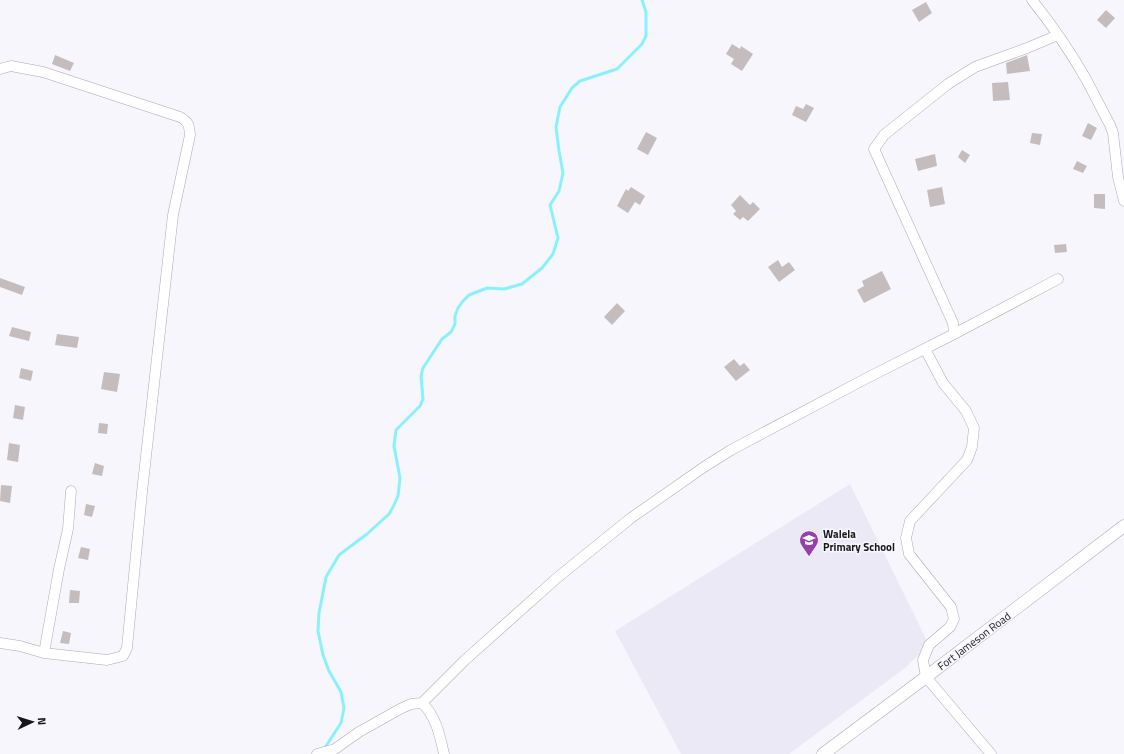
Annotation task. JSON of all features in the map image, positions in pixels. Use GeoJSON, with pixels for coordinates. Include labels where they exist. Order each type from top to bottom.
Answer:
{"type":"FeatureCollection","features":[{"type":"Feature","properties":{"kind":"street"},"geometry":{"type":"LineString","coordinates":[[1032,0],[1058,35],[1085,78],[1110,125],[1113,133],[1118,176],[1124,201]]}},
{"type":"Feature","properties":{"kind":"street"},"geometry":{"type":"LineString","coordinates":[[954,334],[953,323],[874,150],[884,135],[948,84],[975,67],[1058,35]]}},
{"type":"Feature","properties":{"kind":"street"},"geometry":{"type":"LineString","coordinates":[[0,69],[11,66],[43,72],[180,117],[187,121],[190,135],[173,215],[143,484],[127,648],[123,656],[107,660],[44,653],[0,642]]}},
{"type":"Feature","properties":{"kind":"street"},"geometry":{"type":"LineString","coordinates":[[318,754],[335,749],[359,732],[400,709],[411,704],[422,703],[465,660],[558,577],[631,518],[704,467],[738,446],[1058,279]]}},
{"type":"Feature","properties":{"kind":"street"},"geometry":{"type":"LineString","coordinates":[[925,349],[943,383],[966,411],[974,428],[972,447],[967,460],[910,521],[906,538],[909,554],[951,607],[954,619],[950,627],[929,645],[923,660],[926,677],[991,754]]}},
{"type":"Feature","properties":{"kind":"street"},"geometry":{"type":"LineString","coordinates":[[44,653],[59,569],[68,529],[71,491]]}},
{"type":"Feature","properties":{"kind":"street","name":"Fort Jameson Road"},"geometry":{"type":"LineString","coordinates":[[823,754],[1124,526]]}},
{"type":"Feature","properties":{"kind":"street"},"geometry":{"type":"LineString","coordinates":[[422,703],[430,711],[440,737],[444,754]]}},
{"type":"Feature","properties":{"kind":"shaded area","name":"Walela Primary School"},"geometry":{"type":"Polygon","coordinates":[[[850,484],[929,645],[905,668],[789,754],[681,754],[615,631],[850,484]]]}},
{"type":"Feature","properties":{"kind":"building"},"geometry":{"type":"Polygon","coordinates":[[[926,2],[932,13],[919,22],[912,10],[926,2]]]}},
{"type":"Feature","properties":{"kind":"building"},"geometry":{"type":"Polygon","coordinates":[[[1106,10],[1115,18],[1106,28],[1097,20],[1106,10]]]}},
{"type":"Feature","properties":{"kind":"building"},"geometry":{"type":"Polygon","coordinates":[[[732,44],[740,49],[741,46],[753,54],[742,71],[731,64],[734,59],[726,54],[732,44]]]}},
{"type":"Feature","properties":{"kind":"building"},"geometry":{"type":"Polygon","coordinates":[[[55,55],[74,63],[70,71],[52,64],[55,55]]]}},
{"type":"Feature","properties":{"kind":"building"},"geometry":{"type":"Polygon","coordinates":[[[1027,55],[1030,71],[1007,74],[1006,63],[1027,55]]]}},
{"type":"Feature","properties":{"kind":"building"},"geometry":{"type":"Polygon","coordinates":[[[1008,82],[1010,100],[993,101],[992,83],[1008,82]]]}},
{"type":"Feature","properties":{"kind":"building"},"geometry":{"type":"Polygon","coordinates":[[[806,104],[814,108],[806,122],[792,115],[796,106],[803,109],[806,104]]]}},
{"type":"Feature","properties":{"kind":"building"},"geometry":{"type":"Polygon","coordinates":[[[1088,123],[1097,128],[1091,140],[1082,136],[1088,123]]]}},
{"type":"Feature","properties":{"kind":"building"},"geometry":{"type":"Polygon","coordinates":[[[646,132],[657,138],[648,155],[637,149],[646,132]]]}},
{"type":"Feature","properties":{"kind":"building"},"geometry":{"type":"Polygon","coordinates":[[[1032,133],[1042,134],[1040,145],[1030,143],[1032,133]]]}},
{"type":"Feature","properties":{"kind":"building"},"geometry":{"type":"Polygon","coordinates":[[[962,150],[970,155],[965,163],[958,157],[962,150]]]}},
{"type":"Feature","properties":{"kind":"building"},"geometry":{"type":"Polygon","coordinates":[[[935,154],[937,166],[918,171],[915,159],[935,154]]]}},
{"type":"Feature","properties":{"kind":"building"},"geometry":{"type":"Polygon","coordinates":[[[1077,161],[1087,166],[1083,173],[1073,169],[1077,161]]]}},
{"type":"Feature","properties":{"kind":"building"},"geometry":{"type":"Polygon","coordinates":[[[631,187],[645,196],[640,205],[635,202],[628,213],[617,206],[626,189],[628,191],[631,187]]]}},
{"type":"Feature","properties":{"kind":"building"},"geometry":{"type":"Polygon","coordinates":[[[942,187],[945,204],[930,207],[927,190],[942,187]]]}},
{"type":"Feature","properties":{"kind":"building"},"geometry":{"type":"Polygon","coordinates":[[[1094,194],[1105,194],[1105,209],[1094,208],[1094,194]]]}},
{"type":"Feature","properties":{"kind":"building"},"geometry":{"type":"Polygon","coordinates":[[[740,195],[750,205],[753,202],[760,209],[748,221],[743,217],[740,220],[733,214],[736,211],[731,205],[740,195]]]}},
{"type":"Feature","properties":{"kind":"building"},"geometry":{"type":"Polygon","coordinates":[[[1066,244],[1067,252],[1055,253],[1054,245],[1066,244]]]}},
{"type":"Feature","properties":{"kind":"building"},"geometry":{"type":"Polygon","coordinates":[[[778,260],[782,267],[789,262],[795,270],[779,282],[768,267],[778,260]]]}},
{"type":"Feature","properties":{"kind":"building"},"geometry":{"type":"Polygon","coordinates":[[[882,271],[891,289],[864,303],[857,290],[864,286],[862,281],[882,271]]]}},
{"type":"Feature","properties":{"kind":"building"},"geometry":{"type":"Polygon","coordinates":[[[0,278],[25,287],[22,295],[0,287],[0,278]]]}},
{"type":"Feature","properties":{"kind":"building"},"geometry":{"type":"Polygon","coordinates":[[[617,303],[625,311],[612,325],[604,317],[617,303]]]}},
{"type":"Feature","properties":{"kind":"building"},"geometry":{"type":"Polygon","coordinates":[[[12,327],[31,332],[29,341],[9,336],[12,327]]]}},
{"type":"Feature","properties":{"kind":"building"},"geometry":{"type":"Polygon","coordinates":[[[57,334],[79,337],[77,348],[55,345],[57,334]]]}},
{"type":"Feature","properties":{"kind":"building"},"geometry":{"type":"Polygon","coordinates":[[[734,359],[740,366],[744,363],[750,370],[736,381],[724,367],[734,359]]]}},
{"type":"Feature","properties":{"kind":"building"},"geometry":{"type":"Polygon","coordinates":[[[21,368],[33,371],[31,381],[19,378],[21,368]]]}},
{"type":"Feature","properties":{"kind":"building"},"geometry":{"type":"Polygon","coordinates":[[[104,372],[120,374],[117,392],[101,389],[104,372]]]}},
{"type":"Feature","properties":{"kind":"building"},"geometry":{"type":"Polygon","coordinates":[[[15,405],[25,407],[23,420],[13,418],[15,405]]]}},
{"type":"Feature","properties":{"kind":"building"},"geometry":{"type":"Polygon","coordinates":[[[99,423],[108,424],[107,434],[98,433],[99,423]]]}},
{"type":"Feature","properties":{"kind":"building"},"geometry":{"type":"Polygon","coordinates":[[[9,443],[20,445],[18,462],[7,460],[9,443]]]}},
{"type":"Feature","properties":{"kind":"building"},"geometry":{"type":"Polygon","coordinates":[[[95,463],[104,466],[102,476],[92,474],[95,463]]]}},
{"type":"Feature","properties":{"kind":"building"},"geometry":{"type":"Polygon","coordinates":[[[1,485],[12,486],[10,503],[0,501],[1,485]]]}},
{"type":"Feature","properties":{"kind":"building"},"geometry":{"type":"Polygon","coordinates":[[[86,504],[95,506],[92,517],[84,515],[86,504]]]}},
{"type":"Feature","properties":{"kind":"building"},"geometry":{"type":"Polygon","coordinates":[[[81,547],[90,549],[88,560],[78,558],[81,547]]]}},
{"type":"Feature","properties":{"kind":"building"},"geometry":{"type":"Polygon","coordinates":[[[70,590],[80,591],[79,603],[69,603],[70,590]]]}},
{"type":"Feature","properties":{"kind":"building"},"geometry":{"type":"Polygon","coordinates":[[[63,631],[71,633],[69,644],[60,643],[63,631]]]}},
{"type":"Feature","properties":{"kind":"waterway"},"geometry":{"type":"LineString","coordinates":[[326,746],[341,723],[344,708],[341,692],[329,671],[323,655],[318,631],[319,613],[326,577],[339,555],[367,534],[389,514],[393,507],[398,496],[400,478],[394,446],[396,430],[420,406],[423,399],[421,376],[423,368],[442,339],[451,332],[455,324],[455,316],[458,308],[469,295],[487,288],[504,289],[522,284],[542,268],[553,254],[558,238],[550,205],[559,191],[563,173],[556,127],[560,107],[572,88],[580,81],[617,69],[642,44],[646,36],[646,12],[642,0]]}},
{"type":"Feature","properties":{"kind":"place","name":"Walela Primary School"},"geometry":{"type":"Point","coordinates":[809,557]}}]}
